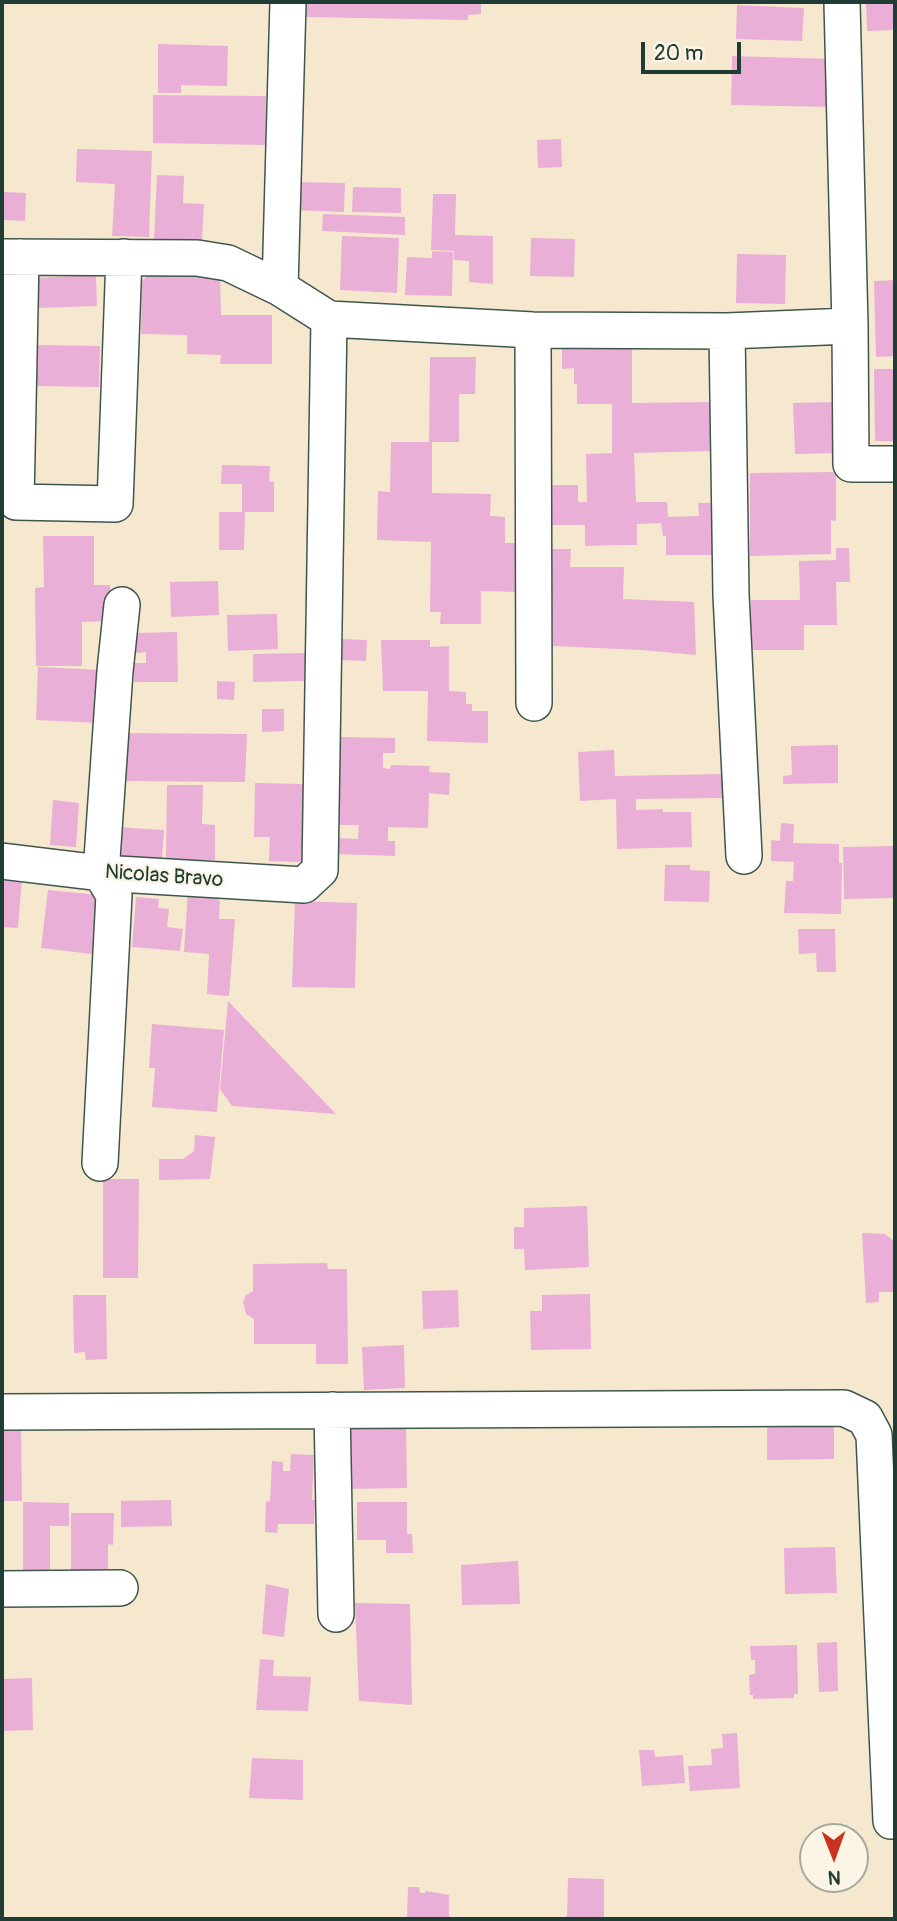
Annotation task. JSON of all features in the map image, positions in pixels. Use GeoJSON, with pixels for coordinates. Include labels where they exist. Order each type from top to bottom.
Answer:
{"type":"FeatureCollection","features":[{"type":"Feature","properties":{"kind":"street"},"geometry":{"type":"LineString","coordinates":[[280,288],[288,2]]}},
{"type":"Feature","properties":{"kind":"street"},"geometry":{"type":"LineString","coordinates":[[842,2],[851,464],[895,464]]}},
{"type":"Feature","properties":{"kind":"street"},"geometry":{"type":"LineString","coordinates":[[124,257],[114,504],[16,502],[11,257],[124,257],[197,258],[229,263],[280,288],[329,319],[533,330],[727,331],[850,326]]}},
{"type":"Feature","properties":{"kind":"street","name":"Nicolas Bravo"},"geometry":{"type":"LineString","coordinates":[[2,861],[101,873],[304,885],[320,870],[329,319]]}},
{"type":"Feature","properties":{"kind":"street"},"geometry":{"type":"LineString","coordinates":[[533,330],[534,703]]}},
{"type":"Feature","properties":{"kind":"street"},"geometry":{"type":"LineString","coordinates":[[727,331],[731,595],[744,856]]}},
{"type":"Feature","properties":{"kind":"street"},"geometry":{"type":"LineString","coordinates":[[100,1163],[114,895],[101,873],[122,605]]}},
{"type":"Feature","properties":{"kind":"street"},"geometry":{"type":"LineString","coordinates":[[2,1412],[844,1408],[865,1418],[885,1435],[891,1821],[895,1821]]}},
{"type":"Feature","properties":{"kind":"street"},"geometry":{"type":"LineString","coordinates":[[332,1409],[336,1614]]}},
{"type":"Feature","properties":{"kind":"street"},"geometry":{"type":"LineString","coordinates":[[2,1589],[120,1588]]}},
{"type":"Feature","properties":{"kind":"building"},"geometry":{"type":"Polygon","coordinates":[[[305,2],[481,2],[481,14],[468,15],[468,20],[305,17],[305,2]]]}},
{"type":"Feature","properties":{"kind":"building"},"geometry":{"type":"Polygon","coordinates":[[[866,2],[895,2],[895,30],[867,31],[866,2]]]}},
{"type":"Feature","properties":{"kind":"building"},"geometry":{"type":"Polygon","coordinates":[[[737,5],[804,8],[802,41],[736,39],[737,5]]]}},
{"type":"Feature","properties":{"kind":"building"},"geometry":{"type":"Polygon","coordinates":[[[158,44],[228,46],[227,86],[181,85],[181,93],[158,93],[158,44]]]}},
{"type":"Feature","properties":{"kind":"building"},"geometry":{"type":"Polygon","coordinates":[[[732,56],[833,59],[832,107],[731,105],[732,56]]]}},
{"type":"Feature","properties":{"kind":"building"},"geometry":{"type":"Polygon","coordinates":[[[153,95],[266,96],[265,145],[153,143],[153,95]]]}},
{"type":"Feature","properties":{"kind":"building"},"geometry":{"type":"Polygon","coordinates":[[[561,139],[562,167],[538,168],[537,140],[561,139]]]}},
{"type":"Feature","properties":{"kind":"building"},"geometry":{"type":"Polygon","coordinates":[[[77,149],[152,151],[149,237],[112,236],[115,184],[76,182],[77,149]]]}},
{"type":"Feature","properties":{"kind":"building"},"geometry":{"type":"Polygon","coordinates":[[[157,175],[184,176],[183,203],[204,204],[202,241],[154,239],[157,175]]]}},
{"type":"Feature","properties":{"kind":"building"},"geometry":{"type":"Polygon","coordinates":[[[295,182],[345,183],[344,212],[294,210],[295,182]]]}},
{"type":"Feature","properties":{"kind":"building"},"geometry":{"type":"Polygon","coordinates":[[[353,187],[401,188],[401,213],[352,212],[353,187]]]}},
{"type":"Feature","properties":{"kind":"building"},"geometry":{"type":"Polygon","coordinates":[[[2,192],[26,193],[25,221],[2,220],[2,192]]]}},
{"type":"Feature","properties":{"kind":"building"},"geometry":{"type":"Polygon","coordinates":[[[433,194],[456,194],[455,235],[493,236],[493,284],[469,282],[469,261],[454,260],[454,251],[431,250],[433,194]]]}},
{"type":"Feature","properties":{"kind":"building"},"geometry":{"type":"Polygon","coordinates":[[[323,214],[405,217],[405,235],[322,231],[323,214]]]}},
{"type":"Feature","properties":{"kind":"building"},"geometry":{"type":"Polygon","coordinates":[[[342,236],[399,238],[397,293],[340,290],[342,236]]]}},
{"type":"Feature","properties":{"kind":"building"},"geometry":{"type":"Polygon","coordinates":[[[531,238],[575,239],[574,277],[530,276],[531,238]]]}},
{"type":"Feature","properties":{"kind":"building"},"geometry":{"type":"Polygon","coordinates":[[[432,251],[453,252],[452,296],[405,295],[407,257],[432,258],[432,251]]]}},
{"type":"Feature","properties":{"kind":"building"},"geometry":{"type":"Polygon","coordinates":[[[737,254],[786,255],[785,304],[736,303],[737,254]]]}},
{"type":"Feature","properties":{"kind":"building"},"geometry":{"type":"Polygon","coordinates":[[[96,275],[97,306],[37,308],[35,278],[96,275]]]}},
{"type":"Feature","properties":{"kind":"building"},"geometry":{"type":"Polygon","coordinates":[[[148,275],[220,276],[221,315],[272,315],[272,364],[220,364],[221,355],[187,354],[187,335],[141,334],[142,281],[148,275]]]}},
{"type":"Feature","properties":{"kind":"building"},"geometry":{"type":"Polygon","coordinates":[[[895,280],[895,356],[876,357],[874,281],[895,280]]]}},
{"type":"Feature","properties":{"kind":"building"},"geometry":{"type":"Polygon","coordinates":[[[35,345],[100,346],[99,387],[35,386],[35,345]]]}},
{"type":"Feature","properties":{"kind":"building"},"geometry":{"type":"Polygon","coordinates":[[[632,346],[632,403],[712,402],[712,451],[634,453],[636,502],[667,502],[668,517],[699,516],[698,503],[716,503],[719,555],[666,555],[666,536],[663,536],[661,523],[637,524],[637,545],[585,546],[585,525],[547,525],[550,485],[578,485],[578,502],[587,502],[586,454],[612,453],[612,404],[577,404],[574,368],[562,369],[562,348],[632,346]]]}},
{"type":"Feature","properties":{"kind":"building"},"geometry":{"type":"Polygon","coordinates":[[[430,357],[476,357],[475,394],[459,394],[459,442],[432,442],[432,493],[491,494],[490,516],[505,517],[505,543],[517,543],[517,592],[481,591],[481,624],[440,624],[441,612],[430,612],[431,542],[377,540],[378,491],[390,492],[391,442],[429,442],[430,357]]]}},
{"type":"Feature","properties":{"kind":"building"},"geometry":{"type":"Polygon","coordinates":[[[874,369],[895,369],[895,441],[875,441],[874,369]]]}},
{"type":"Feature","properties":{"kind":"building"},"geometry":{"type":"Polygon","coordinates":[[[836,402],[838,453],[795,454],[793,403],[836,402]]]}},
{"type":"Feature","properties":{"kind":"building"},"geometry":{"type":"Polygon","coordinates":[[[222,465],[270,466],[269,481],[274,482],[274,512],[245,512],[244,550],[219,550],[219,512],[242,512],[242,484],[221,484],[222,465]]]}},
{"type":"Feature","properties":{"kind":"building"},"geometry":{"type":"Polygon","coordinates":[[[836,472],[836,521],[831,520],[831,554],[750,556],[750,473],[836,472]]]}},
{"type":"Feature","properties":{"kind":"building"},"geometry":{"type":"Polygon","coordinates":[[[43,536],[94,536],[94,585],[110,585],[110,621],[82,622],[82,666],[36,666],[35,588],[44,587],[43,536]]]}},
{"type":"Feature","properties":{"kind":"building"},"geometry":{"type":"Polygon","coordinates":[[[836,548],[849,548],[850,582],[836,582],[837,625],[804,625],[804,650],[751,650],[751,600],[800,600],[799,561],[836,560],[836,548]]]}},
{"type":"Feature","properties":{"kind":"building"},"geometry":{"type":"Polygon","coordinates":[[[550,549],[571,549],[570,567],[624,567],[623,599],[694,602],[696,655],[553,646],[550,549]]]}},
{"type":"Feature","properties":{"kind":"building"},"geometry":{"type":"Polygon","coordinates":[[[218,581],[219,615],[171,617],[170,582],[218,581]]]}},
{"type":"Feature","properties":{"kind":"building"},"geometry":{"type":"Polygon","coordinates":[[[277,614],[278,649],[228,651],[227,615],[277,614]]]}},
{"type":"Feature","properties":{"kind":"building"},"geometry":{"type":"Polygon","coordinates":[[[177,632],[178,682],[134,682],[134,663],[146,663],[146,652],[136,653],[136,633],[177,632]]]}},
{"type":"Feature","properties":{"kind":"building"},"geometry":{"type":"Polygon","coordinates":[[[339,639],[367,640],[366,661],[339,660],[339,639]]]}},
{"type":"Feature","properties":{"kind":"building"},"geometry":{"type":"Polygon","coordinates":[[[381,640],[430,640],[430,647],[449,646],[449,691],[466,692],[466,704],[472,704],[472,711],[488,711],[488,743],[427,741],[428,691],[383,691],[381,640]]]}},
{"type":"Feature","properties":{"kind":"building"},"geometry":{"type":"Polygon","coordinates":[[[306,653],[307,681],[253,682],[253,654],[306,653]]]}},
{"type":"Feature","properties":{"kind":"building"},"geometry":{"type":"Polygon","coordinates":[[[38,667],[102,670],[100,723],[36,720],[38,667]]]}},
{"type":"Feature","properties":{"kind":"building"},"geometry":{"type":"Polygon","coordinates":[[[217,681],[235,682],[234,700],[217,699],[217,681]]]}},
{"type":"Feature","properties":{"kind":"building"},"geometry":{"type":"Polygon","coordinates":[[[262,709],[284,709],[284,731],[262,732],[262,709]]]}},
{"type":"Feature","properties":{"kind":"building"},"geometry":{"type":"Polygon","coordinates":[[[122,733],[247,734],[245,782],[121,781],[122,733]]]}},
{"type":"Feature","properties":{"kind":"building"},"geometry":{"type":"Polygon","coordinates":[[[337,737],[395,738],[395,753],[383,753],[383,768],[390,769],[391,765],[430,766],[429,772],[450,773],[449,795],[429,793],[428,828],[388,827],[388,841],[395,841],[395,856],[336,854],[336,838],[358,839],[359,825],[335,825],[337,737]]]}},
{"type":"Feature","properties":{"kind":"building"},"geometry":{"type":"Polygon","coordinates":[[[838,745],[838,783],[783,784],[783,776],[792,775],[791,746],[838,745]]]}},
{"type":"Feature","properties":{"kind":"building"},"geometry":{"type":"Polygon","coordinates":[[[614,750],[615,776],[723,774],[723,798],[636,799],[636,810],[691,812],[692,847],[617,849],[616,799],[580,801],[578,752],[614,750]]]}},
{"type":"Feature","properties":{"kind":"building"},"geometry":{"type":"Polygon","coordinates":[[[255,783],[304,784],[302,862],[269,861],[270,837],[254,837],[255,783]]]}},
{"type":"Feature","properties":{"kind":"building"},"geometry":{"type":"Polygon","coordinates":[[[167,785],[203,785],[202,824],[215,825],[215,860],[166,860],[167,785]]]}},
{"type":"Feature","properties":{"kind":"building"},"geometry":{"type":"Polygon","coordinates":[[[53,800],[79,803],[76,847],[50,845],[53,800]]]}},
{"type":"Feature","properties":{"kind":"building"},"geometry":{"type":"Polygon","coordinates":[[[781,823],[794,824],[793,843],[839,844],[839,863],[842,863],[841,914],[784,913],[786,881],[793,881],[794,862],[771,861],[771,840],[780,841],[781,823]]]}},
{"type":"Feature","properties":{"kind":"building"},"geometry":{"type":"Polygon","coordinates":[[[117,827],[164,830],[162,859],[115,857],[117,827]]]}},
{"type":"Feature","properties":{"kind":"building"},"geometry":{"type":"Polygon","coordinates":[[[895,846],[895,898],[844,899],[843,847],[895,846]]]}},
{"type":"Feature","properties":{"kind":"building"},"geometry":{"type":"Polygon","coordinates":[[[665,865],[690,865],[690,870],[710,871],[709,902],[664,901],[665,865]]]}},
{"type":"Feature","properties":{"kind":"building"},"geometry":{"type":"Polygon","coordinates":[[[2,875],[22,877],[18,928],[2,927],[2,875]]]}},
{"type":"Feature","properties":{"kind":"building"},"geometry":{"type":"Polygon","coordinates":[[[48,890],[98,895],[92,954],[41,948],[48,890]]]}},
{"type":"Feature","properties":{"kind":"building"},"geometry":{"type":"Polygon","coordinates":[[[188,890],[218,895],[219,919],[235,919],[229,996],[207,994],[209,954],[184,952],[188,890]]]}},
{"type":"Feature","properties":{"kind":"building"},"geometry":{"type":"Polygon","coordinates":[[[136,897],[159,899],[158,908],[169,909],[167,927],[183,929],[180,951],[132,947],[136,897]]]}},
{"type":"Feature","properties":{"kind":"building"},"geometry":{"type":"Polygon","coordinates":[[[295,901],[357,903],[355,988],[292,987],[295,901]]]}},
{"type":"Feature","properties":{"kind":"building"},"geometry":{"type":"Polygon","coordinates":[[[798,929],[835,929],[836,972],[817,972],[816,953],[799,954],[798,929]]]}},
{"type":"Feature","properties":{"kind":"building"},"geometry":{"type":"Polygon","coordinates":[[[228,1001],[336,1114],[232,1106],[220,1089],[228,1001]]]}},
{"type":"Feature","properties":{"kind":"building"},"geometry":{"type":"Polygon","coordinates":[[[152,1024],[224,1030],[217,1112],[152,1107],[155,1068],[149,1068],[152,1024]]]}},
{"type":"Feature","properties":{"kind":"building"},"geometry":{"type":"Polygon","coordinates":[[[195,1135],[215,1137],[210,1179],[159,1180],[159,1159],[183,1159],[194,1151],[195,1135]]]}},
{"type":"Feature","properties":{"kind":"building"},"geometry":{"type":"Polygon","coordinates":[[[103,1179],[139,1179],[138,1278],[103,1278],[103,1179]]]}},
{"type":"Feature","properties":{"kind":"building"},"geometry":{"type":"Polygon","coordinates":[[[587,1206],[589,1267],[525,1270],[524,1249],[514,1249],[514,1227],[524,1227],[524,1208],[587,1206]]]}},
{"type":"Feature","properties":{"kind":"building"},"geometry":{"type":"Polygon","coordinates":[[[862,1233],[885,1234],[895,1242],[895,1292],[879,1292],[879,1302],[866,1303],[862,1233]]]}},
{"type":"Feature","properties":{"kind":"building"},"geometry":{"type":"Polygon","coordinates":[[[327,1263],[328,1269],[347,1269],[348,1364],[316,1364],[316,1344],[254,1344],[254,1319],[246,1314],[243,1302],[246,1295],[253,1291],[253,1264],[327,1263]]]}},
{"type":"Feature","properties":{"kind":"building"},"geometry":{"type":"Polygon","coordinates":[[[458,1290],[459,1327],[423,1329],[422,1291],[458,1290]]]}},
{"type":"Feature","properties":{"kind":"building"},"geometry":{"type":"Polygon","coordinates":[[[590,1294],[591,1349],[531,1350],[530,1311],[542,1311],[542,1295],[590,1294]]]}},
{"type":"Feature","properties":{"kind":"building"},"geometry":{"type":"Polygon","coordinates":[[[73,1295],[106,1295],[107,1359],[86,1360],[85,1352],[74,1353],[73,1295]]]}},
{"type":"Feature","properties":{"kind":"building"},"geometry":{"type":"Polygon","coordinates":[[[404,1345],[405,1388],[364,1390],[362,1347],[404,1345]]]}},
{"type":"Feature","properties":{"kind":"building"},"geometry":{"type":"Polygon","coordinates":[[[834,1420],[834,1459],[767,1460],[767,1421],[834,1420]]]}},
{"type":"Feature","properties":{"kind":"building"},"geometry":{"type":"Polygon","coordinates":[[[406,1426],[407,1488],[345,1489],[347,1427],[406,1426]]]}},
{"type":"Feature","properties":{"kind":"building"},"geometry":{"type":"Polygon","coordinates":[[[2,1430],[21,1430],[22,1501],[2,1501],[2,1430]]]}},
{"type":"Feature","properties":{"kind":"building"},"geometry":{"type":"Polygon","coordinates":[[[291,1454],[314,1455],[314,1524],[278,1524],[277,1533],[265,1532],[272,1461],[283,1462],[283,1471],[290,1471],[291,1454]]]}},
{"type":"Feature","properties":{"kind":"building"},"geometry":{"type":"Polygon","coordinates":[[[171,1500],[172,1526],[121,1527],[121,1501],[171,1500]]]}},
{"type":"Feature","properties":{"kind":"building"},"geometry":{"type":"Polygon","coordinates":[[[23,1502],[69,1503],[69,1526],[50,1526],[50,1574],[23,1573],[23,1502]]]}},
{"type":"Feature","properties":{"kind":"building"},"geometry":{"type":"Polygon","coordinates":[[[357,1502],[407,1502],[407,1534],[412,1534],[413,1553],[386,1553],[386,1540],[357,1540],[357,1502]]]}},
{"type":"Feature","properties":{"kind":"building"},"geometry":{"type":"Polygon","coordinates":[[[71,1513],[114,1513],[113,1545],[108,1544],[108,1573],[71,1573],[71,1513]]]}},
{"type":"Feature","properties":{"kind":"building"},"geometry":{"type":"Polygon","coordinates":[[[835,1547],[837,1593],[785,1594],[784,1548],[835,1547]]]}},
{"type":"Feature","properties":{"kind":"building"},"geometry":{"type":"Polygon","coordinates":[[[518,1561],[520,1604],[462,1605],[461,1565],[518,1561]]]}},
{"type":"Feature","properties":{"kind":"building"},"geometry":{"type":"Polygon","coordinates":[[[266,1584],[289,1589],[284,1637],[262,1634],[266,1584]]]}},
{"type":"Feature","properties":{"kind":"building"},"geometry":{"type":"Polygon","coordinates":[[[355,1603],[410,1604],[412,1705],[359,1701],[355,1603]]]}},
{"type":"Feature","properties":{"kind":"building"},"geometry":{"type":"Polygon","coordinates":[[[837,1642],[838,1691],[819,1692],[817,1643],[837,1642]]]}},
{"type":"Feature","properties":{"kind":"building"},"geometry":{"type":"Polygon","coordinates":[[[797,1645],[798,1694],[794,1694],[794,1698],[753,1699],[753,1695],[750,1695],[749,1675],[755,1674],[755,1660],[751,1660],[750,1646],[797,1645]]]}},
{"type":"Feature","properties":{"kind":"building"},"geometry":{"type":"Polygon","coordinates":[[[260,1659],[274,1660],[273,1676],[311,1677],[308,1711],[256,1710],[260,1659]]]}},
{"type":"Feature","properties":{"kind":"building"},"geometry":{"type":"Polygon","coordinates":[[[32,1678],[33,1730],[2,1731],[2,1679],[32,1678]]]}},
{"type":"Feature","properties":{"kind":"building"},"geometry":{"type":"Polygon","coordinates":[[[737,1733],[740,1788],[690,1791],[688,1766],[712,1765],[711,1749],[723,1748],[722,1734],[737,1733]]]}},
{"type":"Feature","properties":{"kind":"building"},"geometry":{"type":"Polygon","coordinates":[[[639,1750],[654,1750],[655,1757],[683,1755],[685,1783],[642,1786],[639,1750]]]}},
{"type":"Feature","properties":{"kind":"building"},"geometry":{"type":"Polygon","coordinates":[[[252,1758],[303,1760],[303,1800],[249,1798],[252,1758]]]}},
{"type":"Feature","properties":{"kind":"building"},"geometry":{"type":"Polygon","coordinates":[[[568,1878],[604,1879],[604,1919],[566,1919],[568,1878]]]}},
{"type":"Feature","properties":{"kind":"building"},"geometry":{"type":"Polygon","coordinates":[[[408,1887],[419,1887],[420,1893],[426,1891],[449,1895],[449,1919],[407,1919],[408,1887]]]}}]}
